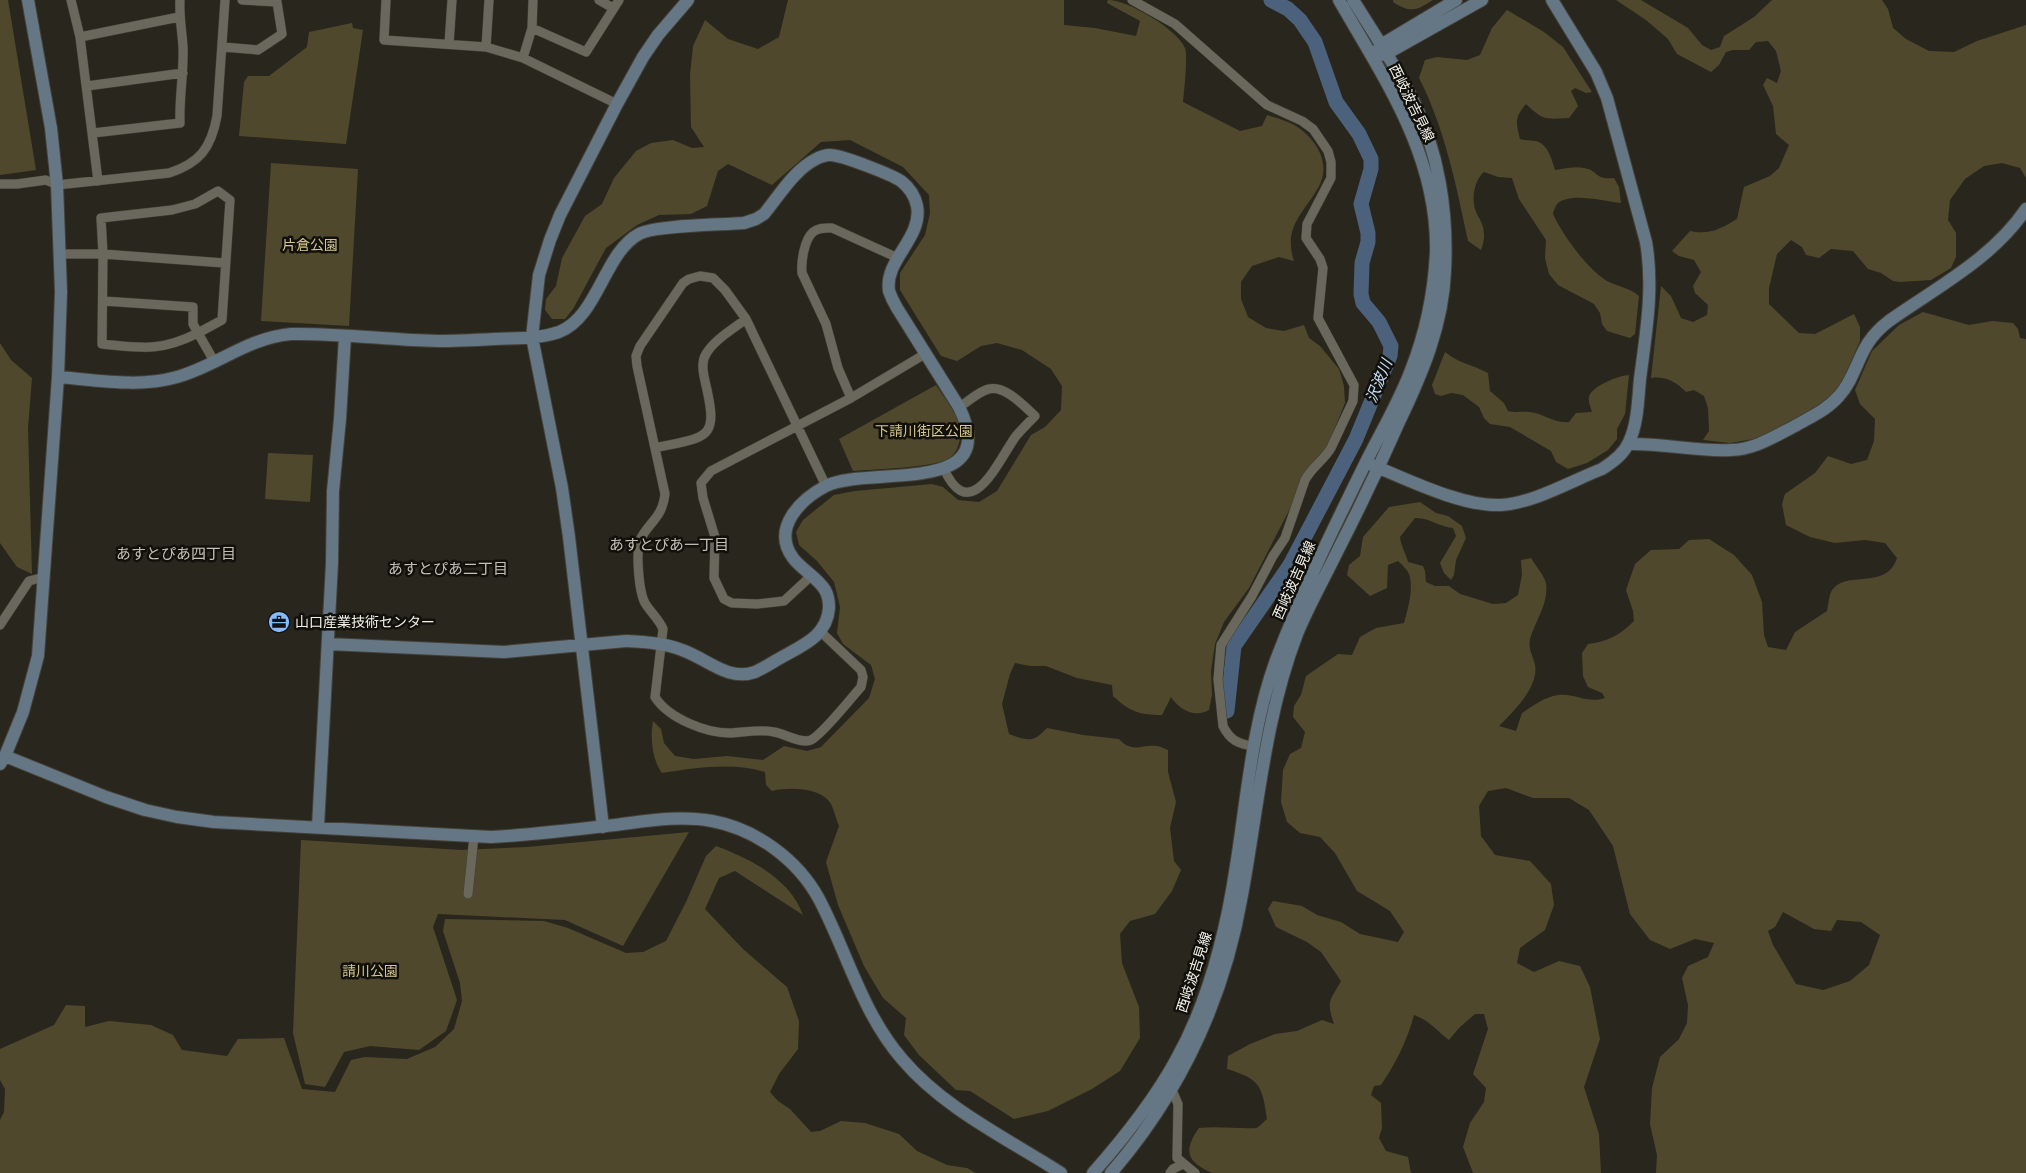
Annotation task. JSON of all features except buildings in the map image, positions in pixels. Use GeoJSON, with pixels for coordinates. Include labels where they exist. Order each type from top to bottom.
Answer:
{"type":"FeatureCollection","features":[{"type":"Feature","properties":{"kind":"street"},"geometry":{"type":"LineString","coordinates":[[28,0],[51,128],[57,185],[61,292],[58,377],[40,641],[35,672],[23,712],[3,760],[145,810],[214,822],[474,836],[529,835],[668,819],[712,821],[746,831],[772,847],[795,867],[819,898],[866,1002],[884,1035],[901,1058],[927,1085],[957,1109],[1061,1173]]}},
{"type":"Feature","properties":{"kind":"street"},"geometry":{"type":"LineString","coordinates":[[72,0],[80,37],[98,181]]}},
{"type":"Feature","properties":{"kind":"street"},"geometry":{"type":"LineString","coordinates":[[93,133],[180,122],[179,102],[183,46],[179,17],[180,0]]}},
{"type":"Feature","properties":{"kind":"street"},"geometry":{"type":"LineString","coordinates":[[0,184],[46,180],[57,185],[169,173],[184,168],[195,161],[206,149],[214,133],[217,116],[225,0]]}},
{"type":"Feature","properties":{"kind":"street"},"geometry":{"type":"LineString","coordinates":[[222,47],[258,50],[282,34],[277,2],[242,0]]}},
{"type":"Feature","properties":{"kind":"street"},"geometry":{"type":"LineString","coordinates":[[386,0],[384,40],[486,47],[523,58],[617,104]]}},
{"type":"Feature","properties":{"kind":"street"},"geometry":{"type":"LineString","coordinates":[[449,44],[452,0]]}},
{"type":"Feature","properties":{"kind":"street"},"geometry":{"type":"LineString","coordinates":[[486,47],[489,0]]}},
{"type":"Feature","properties":{"kind":"street"},"geometry":{"type":"LineString","coordinates":[[523,58],[532,28],[533,0]]}},
{"type":"Feature","properties":{"kind":"street"},"geometry":{"type":"LineString","coordinates":[[599,0],[613,8]]}},
{"type":"Feature","properties":{"kind":"street"},"geometry":{"type":"LineString","coordinates":[[532,28],[586,52],[619,0]]}},
{"type":"Feature","properties":{"kind":"street"},"geometry":{"type":"LineString","coordinates":[[603,826],[562,488],[532,337],[539,275],[560,215],[617,104],[658,35],[688,0]]}},
{"type":"Feature","properties":{"kind":"street"},"geometry":{"type":"LineString","coordinates":[[1132,0],[1175,24],[1266,106],[1313,129],[1328,152],[1331,162],[1331,178],[1307,224],[1306,238],[1320,259],[1323,268],[1318,318],[1346,366],[1354,385],[1355,393],[1327,455],[1310,471],[1305,480],[1285,538],[1221,645],[1218,679],[1222,726],[1238,744],[1253,746]]}},
{"type":"Feature","properties":{"kind":"street","name":"西岐波吉見線"},"geometry":{"type":"LineString","coordinates":[[1092,1173],[1141,1115],[1161,1085],[1177,1059],[1205,994],[1225,928],[1236,869],[1253,746],[1267,689],[1279,654],[1305,592],[1410,373],[1420,346],[1432,300],[1436,249],[1434,217],[1428,182],[1417,142],[1399,104],[1339,0]]}},
{"type":"Feature","properties":{"kind":"street","name":"西岐波吉見線"},"geometry":{"type":"LineString","coordinates":[[1111,1173],[1151,1122],[1172,1090],[1203,1030],[1228,962],[1242,898],[1272,717],[1282,680],[1298,634],[1316,593],[1417,384],[1433,343],[1440,314],[1445,276],[1446,241],[1441,191],[1428,136],[1412,100],[1353,0]]}},
{"type":"Feature","properties":{"kind":"street"},"geometry":{"type":"LineString","coordinates":[[1384,50],[1456,0]]}},
{"type":"Feature","properties":{"kind":"street"},"geometry":{"type":"LineString","coordinates":[[1372,57],[1482,0]]}},
{"type":"Feature","properties":{"kind":"street"},"geometry":{"type":"LineString","coordinates":[[1366,462],[1464,500],[1500,505],[1533,498],[1602,469],[1612,462],[1628,444],[1634,430],[1647,322],[1651,277],[1650,260],[1607,98],[1596,72],[1552,0]]}},
{"type":"Feature","properties":{"kind":"street"},"geometry":{"type":"LineString","coordinates":[[80,37],[179,17]]}},
{"type":"Feature","properties":{"kind":"street"},"geometry":{"type":"LineString","coordinates":[[87,86],[182,73]]}},
{"type":"Feature","properties":{"kind":"street"},"geometry":{"type":"LineString","coordinates":[[58,377],[149,382],[178,377],[246,345],[275,336],[303,334],[439,341],[532,337],[557,332],[569,327],[584,312],[621,250],[640,233],[658,229],[744,223],[756,220],[764,214],[802,167],[817,158],[830,155],[844,158],[900,180],[909,188],[915,197],[918,209],[917,222],[892,270],[889,282],[890,292],[967,423],[966,447],[963,454],[954,464],[944,469],[931,472],[852,478],[826,486],[796,508],[786,526],[786,538],[793,558],[825,591],[829,602],[829,614],[821,632],[805,645],[755,672],[732,674],[682,650],[662,645],[626,641],[504,652],[328,644]]}},
{"type":"Feature","properties":{"kind":"street"},"geometry":{"type":"LineString","coordinates":[[218,191],[230,200],[224,264],[222,320],[180,342],[148,349],[102,344],[103,254],[101,218],[172,210],[195,204],[218,191]]}},
{"type":"Feature","properties":{"kind":"street"},"geometry":{"type":"LineString","coordinates":[[1628,444],[1732,450],[1753,446],[1766,441],[1820,412],[1840,396],[1854,374],[1867,344],[1876,332],[1983,256],[2001,241],[2026,209]]}},
{"type":"Feature","properties":{"kind":"street"},"geometry":{"type":"LineString","coordinates":[[851,398],[838,368],[826,324],[802,273],[801,264],[806,249],[814,231],[821,228],[832,228],[898,258]]}},
{"type":"Feature","properties":{"kind":"street"},"geometry":{"type":"LineString","coordinates":[[60,254],[103,254],[224,264]]}},
{"type":"Feature","properties":{"kind":"street"},"geometry":{"type":"LineString","coordinates":[[821,632],[857,666],[863,676],[863,682],[861,687],[814,739],[800,740],[773,731],[730,733],[710,730],[669,713],[655,697],[663,629],[642,597],[638,554],[642,537],[660,514],[665,494],[636,356],[640,346],[676,292],[689,279],[700,276],[713,278],[725,290],[746,319],[826,486]]}},
{"type":"Feature","properties":{"kind":"street"},"geometry":{"type":"LineString","coordinates":[[103,301],[193,307],[193,324],[214,361]]}},
{"type":"Feature","properties":{"kind":"street"},"geometry":{"type":"LineString","coordinates":[[656,448],[695,439],[709,430],[712,412],[703,372],[703,361],[713,345],[746,319]]}},
{"type":"Feature","properties":{"kind":"street"},"geometry":{"type":"LineString","coordinates":[[318,827],[328,644],[333,491],[345,336]]}},
{"type":"Feature","properties":{"kind":"street"},"geometry":{"type":"LineString","coordinates":[[811,576],[784,601],[775,603],[732,603],[724,599],[714,578],[715,537],[701,490],[701,483],[711,471],[851,398],[925,354]]}},
{"type":"Feature","properties":{"kind":"street"},"geometry":{"type":"LineString","coordinates":[[944,469],[953,486],[959,491],[977,490],[985,483],[1016,436],[1035,416],[1014,396],[995,389],[982,392],[959,408]]}},
{"type":"Feature","properties":{"kind":"street"},"geometry":{"type":"LineString","coordinates":[[0,625],[29,581],[44,578]]}},
{"type":"Feature","properties":{"kind":"street"},"geometry":{"type":"LineString","coordinates":[[468,894],[474,836]]}},
{"type":"Feature","properties":{"kind":"street"},"geometry":{"type":"LineString","coordinates":[[1172,1090],[1178,1104],[1177,1158],[1195,1173]]}},
{"type":"Feature","properties":{"kind":"street"},"geometry":{"type":"LineString","coordinates":[[1170,1173],[1173,1169],[1183,1164]]}},
{"type":"Feature","properties":{"kind":"green space"},"geometry":{"type":"Polygon","coordinates":[[[0,0],[8,0],[36,170],[0,175],[0,0]]]}},
{"type":"Feature","properties":{"kind":"green space"},"geometry":{"type":"Polygon","coordinates":[[[788,0],[1064,0],[1064,25],[1095,28],[1136,36],[1140,21],[1107,3],[1108,0],[1117,1],[1151,17],[1180,40],[1186,52],[1183,102],[1240,131],[1262,126],[1267,115],[1290,123],[1304,132],[1316,145],[1323,162],[1322,179],[1296,221],[1293,230],[1291,249],[1294,261],[1279,257],[1252,266],[1241,282],[1241,299],[1248,317],[1266,328],[1284,331],[1304,325],[1309,338],[1320,346],[1339,369],[1344,386],[1345,403],[1326,450],[1302,476],[1296,497],[1249,588],[1224,622],[1215,644],[1211,671],[1212,695],[1209,710],[1193,713],[1183,709],[1171,697],[1162,715],[1141,713],[1125,706],[1113,696],[1112,685],[1077,678],[1046,666],[1030,666],[1015,663],[1010,674],[1002,704],[1009,734],[1030,739],[1038,736],[1047,728],[1119,739],[1124,744],[1133,747],[1157,746],[1168,750],[1168,772],[1176,802],[1170,828],[1174,861],[1181,870],[1172,891],[1155,914],[1130,921],[1120,934],[1122,963],[1139,1007],[1140,1038],[1120,1071],[1092,1089],[1048,1111],[1014,1119],[970,1091],[956,1090],[919,1055],[904,1035],[906,1018],[883,998],[864,966],[838,905],[826,862],[839,826],[831,804],[826,798],[812,791],[787,789],[772,791],[766,785],[765,772],[740,767],[688,769],[662,773],[654,755],[652,727],[653,721],[661,729],[664,743],[675,756],[694,759],[727,756],[763,760],[784,746],[807,751],[821,747],[869,698],[875,679],[871,665],[843,644],[837,633],[840,607],[834,582],[817,561],[799,545],[796,532],[803,520],[834,495],[855,491],[932,484],[943,487],[958,500],[979,502],[997,491],[1031,435],[1045,427],[1061,410],[1062,386],[1051,369],[1022,350],[997,343],[981,346],[957,361],[941,356],[900,290],[900,273],[925,235],[930,213],[929,195],[903,167],[850,140],[821,142],[772,185],[728,164],[718,171],[707,206],[691,214],[659,215],[637,225],[606,248],[573,309],[565,319],[552,319],[545,310],[546,299],[556,286],[562,258],[585,216],[602,204],[614,178],[636,151],[651,143],[673,140],[692,148],[704,147],[691,127],[690,75],[693,46],[705,20],[728,39],[758,49],[779,37],[788,0]]]}},
{"type":"Feature","properties":{"kind":"green space"},"geometry":{"type":"Polygon","coordinates":[[[1393,0],[1433,0],[1422,7],[1409,9],[1399,6],[1393,0]]]}},
{"type":"Feature","properties":{"kind":"green space"},"geometry":{"type":"Polygon","coordinates":[[[1616,0],[1641,0],[1688,28],[1702,45],[1711,50],[1720,47],[1724,36],[1754,17],[1772,0],[1882,0],[1888,9],[1893,28],[1906,39],[1929,51],[1954,52],[1977,41],[2026,25],[2026,178],[2020,168],[2002,163],[1984,166],[1965,179],[1950,200],[1948,220],[1956,233],[1956,257],[1951,268],[1931,280],[1900,282],[1893,281],[1881,273],[1868,269],[1853,251],[1831,249],[1819,258],[1806,255],[1802,247],[1791,240],[1777,254],[1769,288],[1769,304],[1799,333],[1815,334],[1854,314],[1860,327],[1860,341],[1839,389],[1812,410],[1759,438],[1730,443],[1703,440],[1709,431],[1708,408],[1704,396],[1694,390],[1686,392],[1678,385],[1666,379],[1651,378],[1661,286],[1671,296],[1681,318],[1693,322],[1707,315],[1708,305],[1695,293],[1693,286],[1701,272],[1694,260],[1679,256],[1672,251],[1690,231],[1709,232],[1737,219],[1744,187],[1770,176],[1779,168],[1789,145],[1776,134],[1773,106],[1763,85],[1767,78],[1777,83],[1781,71],[1776,51],[1768,41],[1756,42],[1749,50],[1726,52],[1719,65],[1711,72],[1677,54],[1668,39],[1646,20],[1616,0]]]}},
{"type":"Feature","properties":{"kind":"green space"},"geometry":{"type":"Polygon","coordinates":[[[1507,10],[1544,32],[1563,47],[1592,92],[1586,93],[1575,88],[1571,91],[1578,106],[1569,118],[1545,118],[1537,114],[1526,104],[1519,113],[1518,129],[1520,139],[1536,141],[1544,145],[1555,170],[1581,167],[1603,178],[1614,178],[1619,187],[1621,203],[1588,198],[1571,198],[1558,203],[1553,214],[1569,241],[1591,268],[1607,281],[1639,296],[1635,334],[1630,338],[1607,331],[1602,324],[1600,313],[1594,304],[1558,285],[1549,274],[1545,258],[1546,240],[1519,199],[1512,178],[1498,177],[1484,172],[1478,180],[1474,196],[1474,207],[1484,230],[1481,250],[1468,241],[1443,137],[1419,78],[1425,60],[1437,57],[1467,60],[1480,55],[1492,28],[1507,10]]]}},
{"type":"Feature","properties":{"kind":"green space"},"geometry":{"type":"Polygon","coordinates":[[[352,23],[353,28],[363,30],[346,144],[239,136],[244,82],[248,76],[269,76],[307,47],[309,32],[352,23]]]}},
{"type":"Feature","properties":{"kind":"green space","name":"片倉公園"},"geometry":{"type":"Polygon","coordinates":[[[271,163],[358,169],[349,326],[261,321],[271,163]]]}},
{"type":"Feature","properties":{"kind":"green space"},"geometry":{"type":"Polygon","coordinates":[[[1923,312],[1969,325],[1992,321],[2013,323],[2018,329],[2020,338],[2026,339],[2026,1173],[1656,1173],[1657,1155],[1650,1124],[1652,1088],[1660,1057],[1679,1039],[1687,1023],[1688,1005],[1682,978],[1688,966],[1708,957],[1714,943],[1695,939],[1670,949],[1650,940],[1630,914],[1613,846],[1589,810],[1569,798],[1533,798],[1506,788],[1488,791],[1479,806],[1481,836],[1495,855],[1530,861],[1551,884],[1554,905],[1545,930],[1520,948],[1517,963],[1534,972],[1559,961],[1580,966],[1590,987],[1600,1039],[1584,1087],[1599,1134],[1601,1173],[1473,1173],[1463,1147],[1470,1123],[1484,1102],[1486,1088],[1473,1074],[1488,1029],[1484,1014],[1475,1014],[1449,1040],[1429,1023],[1414,1015],[1404,1043],[1391,1068],[1381,1085],[1374,1086],[1371,1095],[1381,1103],[1382,1128],[1379,1138],[1386,1151],[1408,1157],[1411,1173],[1212,1173],[1197,1165],[1189,1150],[1190,1144],[1199,1128],[1257,1128],[1267,1119],[1263,1098],[1258,1085],[1246,1076],[1227,1069],[1228,1056],[1250,1044],[1275,1034],[1297,1031],[1322,1020],[1334,1024],[1330,1010],[1330,1001],[1341,981],[1321,952],[1307,942],[1276,927],[1268,909],[1273,901],[1302,906],[1317,915],[1341,922],[1360,934],[1398,942],[1404,932],[1390,911],[1357,891],[1335,853],[1320,837],[1300,833],[1287,822],[1281,802],[1283,770],[1290,754],[1301,748],[1305,732],[1293,717],[1294,706],[1301,695],[1306,676],[1338,654],[1352,655],[1360,637],[1376,628],[1404,623],[1411,586],[1407,570],[1398,561],[1388,565],[1387,588],[1370,596],[1347,575],[1349,565],[1360,556],[1363,537],[1389,507],[1420,502],[1436,513],[1448,516],[1462,526],[1466,538],[1456,560],[1454,575],[1451,580],[1444,573],[1440,563],[1456,536],[1453,528],[1425,519],[1415,518],[1400,537],[1408,562],[1423,566],[1426,582],[1435,586],[1449,586],[1460,594],[1493,604],[1506,603],[1518,595],[1522,575],[1521,560],[1531,558],[1544,578],[1546,591],[1544,605],[1530,639],[1530,649],[1535,665],[1533,682],[1524,699],[1499,726],[1516,731],[1522,713],[1548,698],[1558,695],[1570,695],[1592,700],[1605,698],[1602,693],[1588,687],[1583,676],[1582,653],[1588,644],[1601,642],[1613,637],[1634,621],[1633,611],[1626,590],[1635,564],[1651,550],[1679,549],[1689,540],[1709,539],[1734,555],[1752,575],[1762,602],[1764,635],[1768,647],[1786,650],[1795,632],[1827,611],[1831,592],[1837,585],[1846,581],[1884,574],[1892,568],[1897,558],[1885,543],[1865,540],[1835,543],[1810,537],[1786,525],[1782,504],[1785,494],[1815,473],[1828,456],[1851,464],[1867,460],[1874,441],[1875,419],[1860,404],[1855,390],[1872,351],[1899,325],[1923,312]],[[1783,912],[1775,927],[1768,931],[1773,945],[1796,984],[1823,990],[1850,981],[1869,965],[1880,935],[1861,922],[1837,920],[1831,931],[1814,929],[1783,912]]]}},
{"type":"Feature","properties":{"kind":"green space"},"geometry":{"type":"Polygon","coordinates":[[[0,343],[11,360],[32,378],[28,428],[32,574],[17,567],[0,543],[0,343]]]}},
{"type":"Feature","properties":{"kind":"green space"},"geometry":{"type":"Polygon","coordinates":[[[1445,352],[1488,373],[1490,391],[1504,403],[1508,411],[1534,413],[1564,422],[1569,422],[1576,413],[1592,412],[1589,397],[1600,385],[1629,375],[1625,414],[1617,429],[1617,439],[1608,450],[1587,463],[1568,469],[1556,462],[1551,451],[1510,427],[1490,424],[1484,418],[1479,407],[1463,395],[1451,393],[1441,396],[1435,394],[1432,385],[1445,352]]]}},
{"type":"Feature","properties":{"kind":"green space","name":"下請川街区公園"},"geometry":{"type":"Polygon","coordinates":[[[936,385],[953,410],[960,425],[959,442],[951,457],[944,461],[920,466],[853,471],[839,439],[936,385]]]}},
{"type":"Feature","properties":{"kind":"green space"},"geometry":{"type":"Polygon","coordinates":[[[268,453],[313,455],[310,502],[265,499],[268,453]]]}},
{"type":"Feature","properties":{"kind":"green space","name":"請川公園"},"geometry":{"type":"Polygon","coordinates":[[[689,832],[623,946],[565,920],[438,914],[433,927],[457,1000],[446,1031],[419,1050],[370,1046],[344,1052],[325,1087],[305,1084],[293,1033],[301,840],[461,850],[527,847],[689,832]]]}},
{"type":"Feature","properties":{"kind":"green space"},"geometry":{"type":"Polygon","coordinates":[[[716,846],[743,857],[768,872],[789,891],[803,915],[735,871],[719,878],[705,909],[743,949],[787,987],[799,1021],[798,1049],[779,1074],[770,1092],[778,1101],[790,1109],[811,1132],[820,1131],[841,1121],[865,1123],[899,1134],[917,1151],[947,1165],[967,1168],[976,1173],[0,1173],[0,1120],[4,1112],[5,1089],[0,1080],[0,1049],[54,1025],[66,1005],[85,1006],[85,1027],[109,1021],[151,1025],[173,1035],[182,1050],[227,1056],[238,1039],[284,1038],[302,1089],[335,1092],[351,1060],[365,1057],[407,1059],[435,1047],[454,1029],[462,1001],[460,983],[443,931],[445,919],[544,921],[568,928],[626,953],[643,952],[666,941],[706,856],[716,846]]]}},
{"type":"Feature","properties":{"kind":"waterway","name":"沢波川"},"geometry":{"type":"LineString","coordinates":[[1227,711],[1234,646],[1290,565],[1356,439],[1390,356],[1391,346],[1379,322],[1363,303],[1361,294],[1362,263],[1368,242],[1368,233],[1361,204],[1371,169],[1371,159],[1359,134],[1336,102],[1315,42],[1300,20],[1288,9],[1271,0]]}},
{"type":"Feature","properties":{"kind":"place","name":"山口産業技術センター"},"geometry":{"type":"Point","coordinates":[279,622]}},
{"type":"Feature","properties":{"kind":"district","name":"あすとぴあ一丁目"},"geometry":{"type":"Point","coordinates":[669,545]}},
{"type":"Feature","properties":{"kind":"district","name":"あすとぴあ四丁目"},"geometry":{"type":"Point","coordinates":[176,554]}},
{"type":"Feature","properties":{"kind":"district","name":"あすとぴあ二丁目"},"geometry":{"type":"Point","coordinates":[448,569]}}]}
